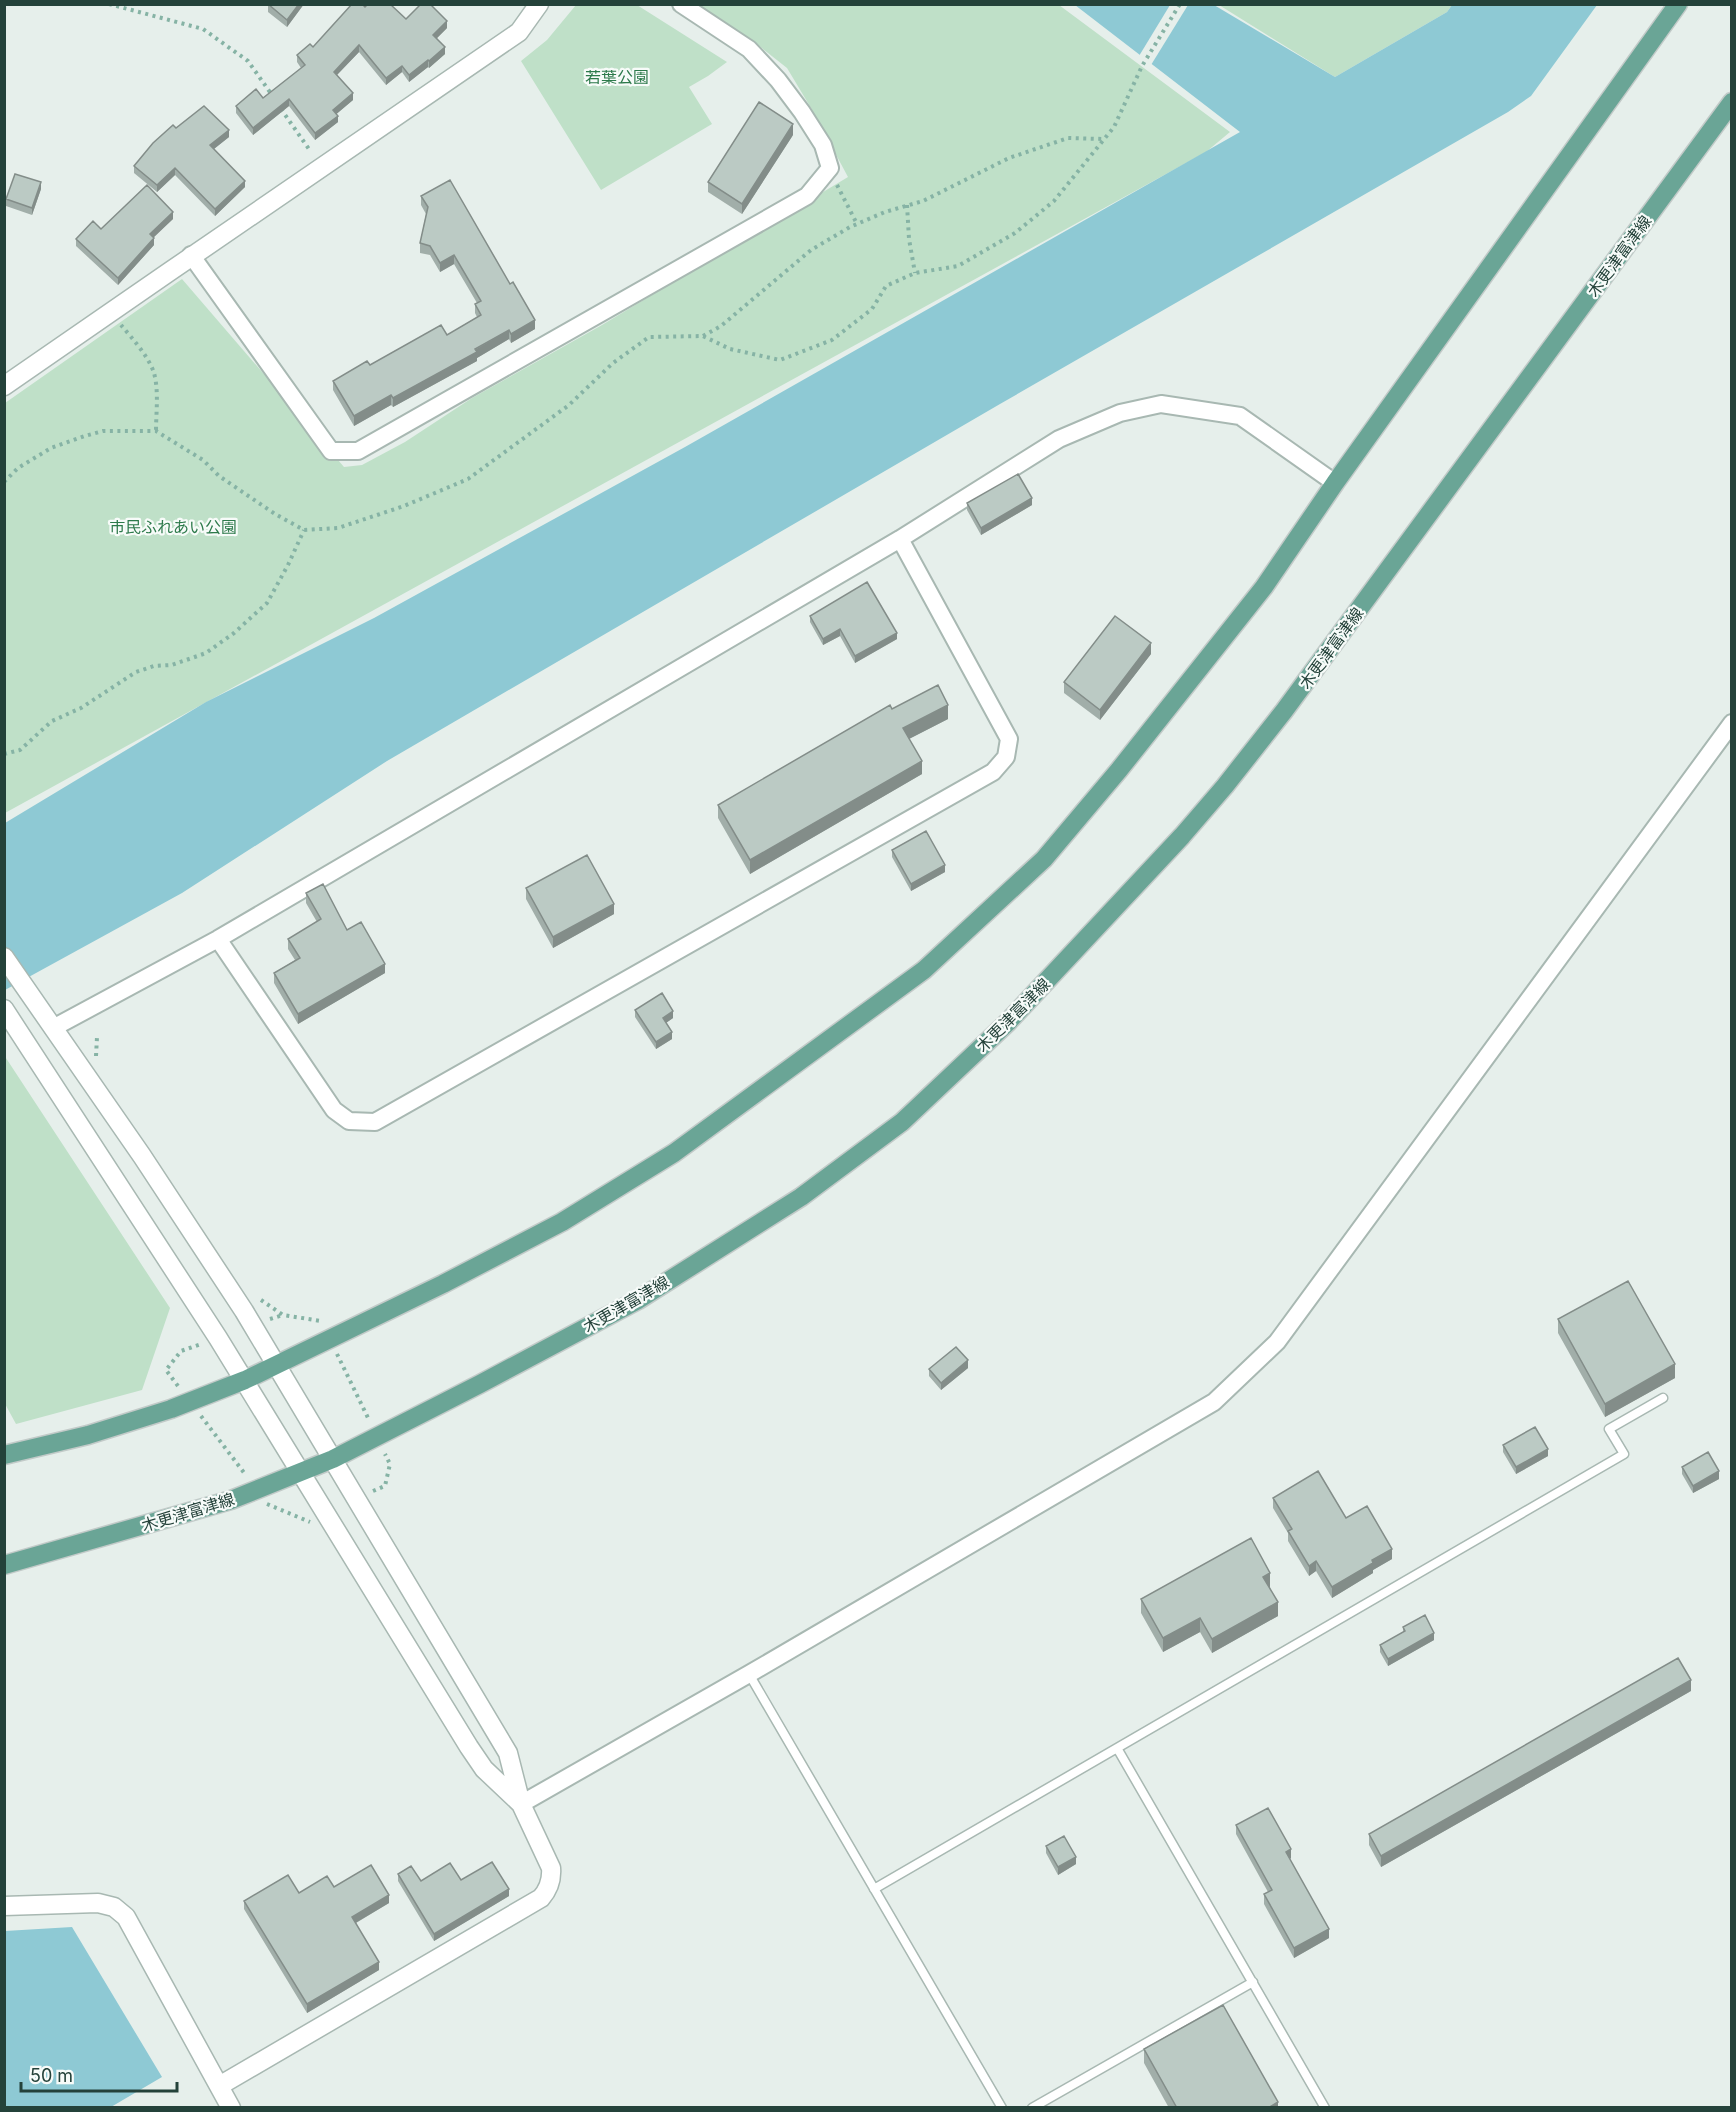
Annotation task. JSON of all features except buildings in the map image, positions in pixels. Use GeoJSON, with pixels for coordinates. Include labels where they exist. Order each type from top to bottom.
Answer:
{"type":"FeatureCollection","features":[{"type":"Feature","properties":{"kind":"main road"},"geometry":{"type":"LineString","coordinates":[[4,1455],[88,1435],[171,1409],[189,1400],[245,1380],[443,1284],[562,1222],[674,1153],[924,970],[1044,859],[1119,770],[1264,587],[1335,483],[1678,4]]}},
{"type":"Feature","properties":{"kind":"main road","name":"木更津富津線"},"geometry":{"type":"LineString","coordinates":[[4,1565],[231,1500],[333,1459],[638,1300],[801,1197],[902,1122],[1008,1022],[1182,836],[1225,786],[1284,711],[1731,102]]}},
{"type":"Feature","properties":{"kind":"street"},"geometry":{"type":"LineString","coordinates":[[191,255],[331,451],[358,451],[807,196],[830,168],[823,145],[778,80],[749,49],[681,4]]}},
{"type":"Feature","properties":{"kind":"street"},"geometry":{"type":"LineString","coordinates":[[4,386],[191,255],[519,32],[535,7]]}},
{"type":"Feature","properties":{"kind":"street"},"geometry":{"type":"LineString","coordinates":[[53,1028],[218,939],[900,539],[1059,439],[1120,413],[1161,404],[1240,416],[1335,483]]}},
{"type":"Feature","properties":{"kind":"street"},"geometry":{"type":"LineString","coordinates":[[218,939],[334,1110],[349,1121],[375,1122],[993,772],[1006,757],[1009,739],[900,539]]}},
{"type":"Feature","properties":{"kind":"street"},"geometry":{"type":"LineString","coordinates":[[521,1803],[749,1674],[1214,1402],[1277,1342],[1731,723]]}},
{"type":"Feature","properties":{"kind":"street"},"geometry":{"type":"LineString","coordinates":[[4,957],[142,1156],[277,1365],[508,1753],[521,1803],[550,1868],[549,1888],[541,1898],[219,2086]]}},
{"type":"Feature","properties":{"kind":"street"},"geometry":{"type":"LineString","coordinates":[[4,1009],[245,1380],[469,1747],[484,1769],[521,1803]]}},
{"type":"Feature","properties":{"kind":"street"},"geometry":{"type":"LineString","coordinates":[[4,1906],[98,1903],[114,1907],[126,1917],[231,2108]]}},
{"type":"Feature","properties":{"kind":"lane"},"geometry":{"type":"LineString","coordinates":[[874,1889],[1624,1454],[1609,1429],[1663,1398]]}},
{"type":"Feature","properties":{"kind":"lane"},"geometry":{"type":"LineString","coordinates":[[749,1674],[1002,2108]]}},
{"type":"Feature","properties":{"kind":"lane"},"geometry":{"type":"LineString","coordinates":[[1117,1748],[1325,2108]]}},
{"type":"Feature","properties":{"kind":"lane"},"geometry":{"type":"LineString","coordinates":[[1032,2108],[1253,1982]]}},
{"type":"Feature","properties":{"kind":"path"},"geometry":{"type":"LineString","coordinates":[[109,4],[203,29],[248,61],[322,168]]}},
{"type":"Feature","properties":{"kind":"path"},"geometry":{"type":"LineString","coordinates":[[4,483],[18,468],[51,448],[85,436],[103,431],[156,431],[203,460],[219,476],[256,501],[304,530],[338,528],[404,506],[468,479],[569,405],[613,363],[649,337],[703,336],[730,349],[780,360],[832,340],[872,309],[886,286],[915,273],[958,266],[1015,233],[1054,201],[1114,128],[1142,66],[1180,4]]}},
{"type":"Feature","properties":{"kind":"path"},"geometry":{"type":"LineString","coordinates":[[703,336],[721,326],[812,250],[857,224],[885,212],[923,201],[1009,158],[1068,138],[1105,139]]}},
{"type":"Feature","properties":{"kind":"path"},"geometry":{"type":"LineString","coordinates":[[830,168],[857,224]]}},
{"type":"Feature","properties":{"kind":"path"},"geometry":{"type":"LineString","coordinates":[[907,205],[909,239],[915,273]]}},
{"type":"Feature","properties":{"kind":"path"},"geometry":{"type":"LineString","coordinates":[[110,312],[135,340],[154,373],[157,401],[156,431]]}},
{"type":"Feature","properties":{"kind":"path"},"geometry":{"type":"LineString","coordinates":[[4,754],[20,750],[52,721],[81,708],[136,672],[154,666],[172,665],[206,653],[234,633],[267,603],[288,566],[304,530]]}},
{"type":"Feature","properties":{"kind":"path"},"geometry":{"type":"LineString","coordinates":[[284,1315],[321,1321],[390,1464],[385,1486]]}},
{"type":"Feature","properties":{"kind":"path"},"geometry":{"type":"LineString","coordinates":[[181,1352],[166,1370],[268,1506],[309,1522]]}},
{"type":"Feature","properties":{"kind":"green space","name":"若葉公園"},"geometry":{"type":"Polygon","coordinates":[[[576,5],[637,5],[727,62],[689,87],[712,124],[601,190],[521,61],[547,40],[576,5]]]}},
{"type":"Feature","properties":{"kind":"green space","name":"市民ふれあい公園"},"geometry":{"type":"Polygon","coordinates":[[[697,5],[1059,5],[1230,132],[1206,152],[5,813],[5,403],[182,279],[344,467],[362,465],[405,442],[472,398],[602,325],[848,177],[787,68],[753,41],[697,5]]]}},
{"type":"Feature","properties":{"kind":"green space"},"geometry":{"type":"Polygon","coordinates":[[[1219,5],[1452,5],[1447,12],[1335,77],[1219,5]]]}},
{"type":"Feature","properties":{"kind":"green space"},"geometry":{"type":"Polygon","coordinates":[[[4,1055],[170,1308],[142,1390],[16,1424],[4,1402],[4,1055]]]}},
{"type":"Feature","properties":{"kind":"water"},"geometry":{"type":"Polygon","coordinates":[[[1075,5],[1214,5],[1335,77],[1447,12],[1452,5],[1597,5],[1531,96],[1508,112],[1000,404],[387,761],[182,893],[5,990],[5,823],[206,702],[374,618],[685,447],[1240,132],[1075,5]]]}},
{"type":"Feature","properties":{"kind":"water"},"geometry":{"type":"Polygon","coordinates":[[[72,1927],[162,2077],[111,2107],[5,2107],[5,1931],[72,1927]]]}},
{"type":"Feature","properties":{"kind":"pier"},"geometry":{"type":"Polygon","coordinates":[[[1170,5],[1188,5],[1151,65],[1139,56],[1170,5]]]}}]}
